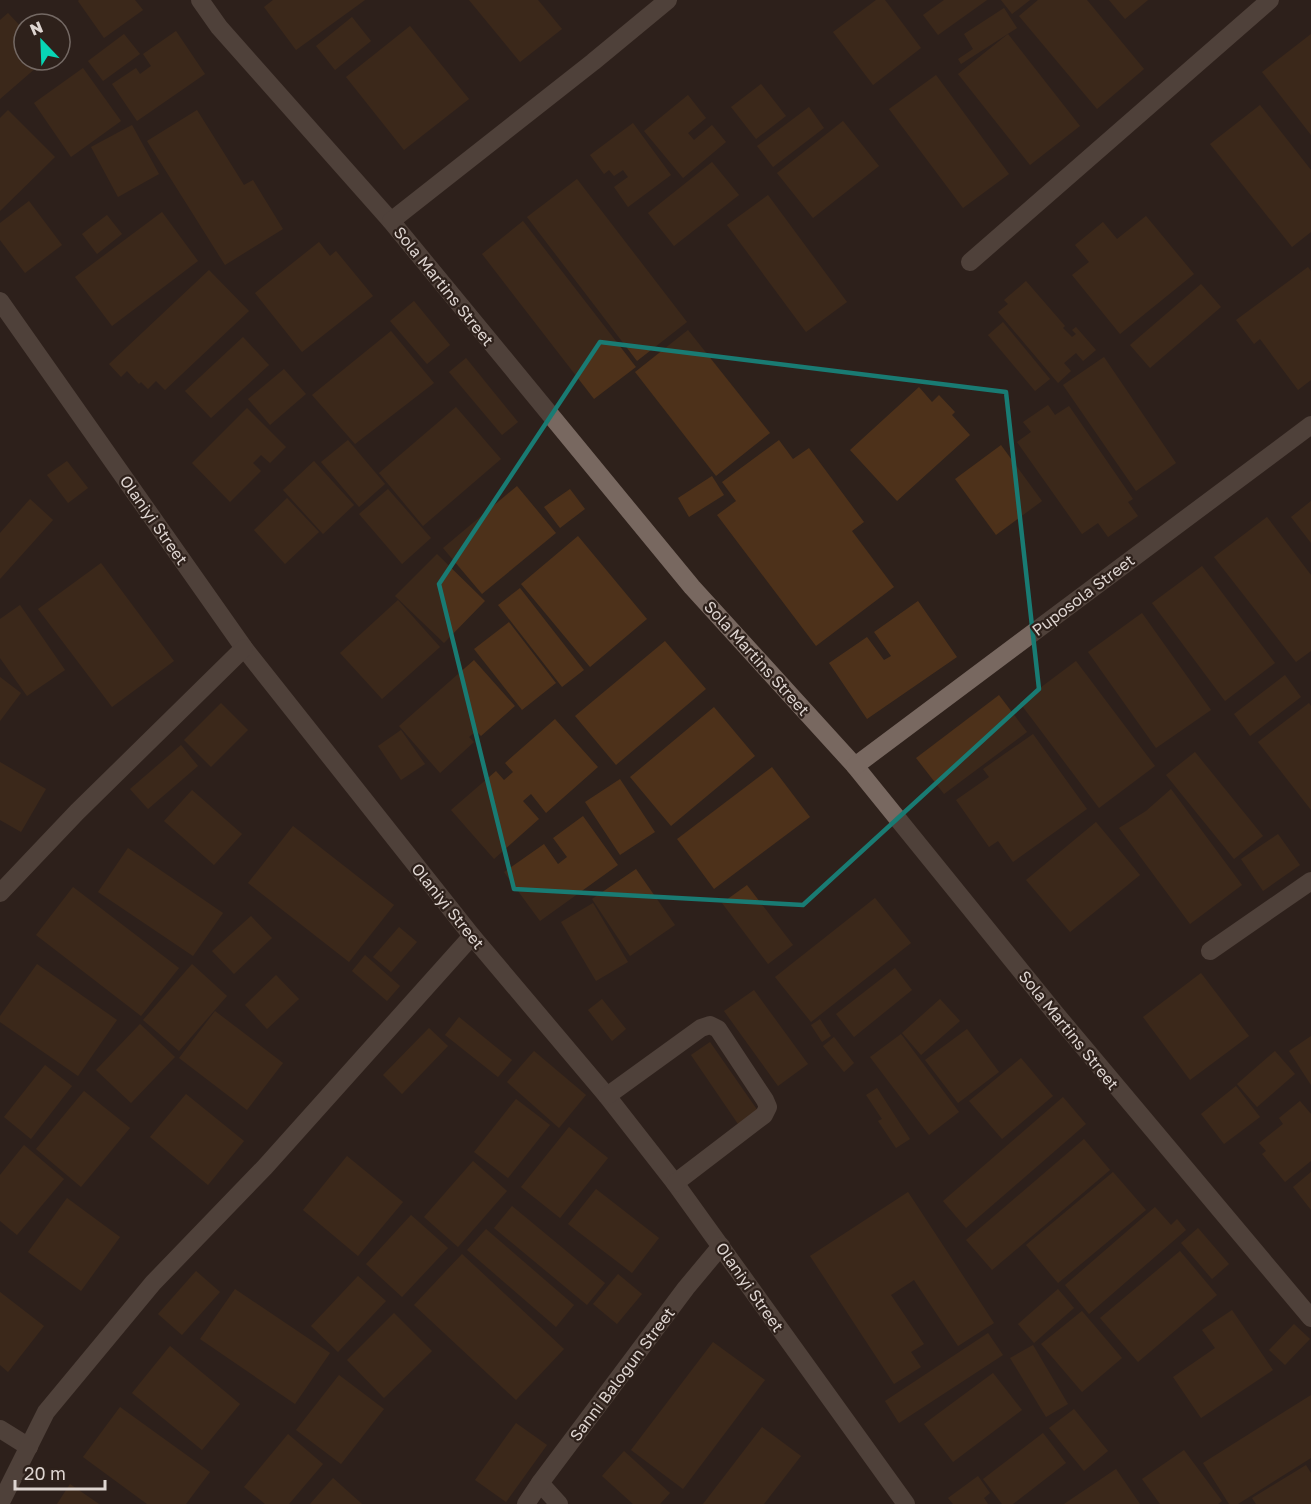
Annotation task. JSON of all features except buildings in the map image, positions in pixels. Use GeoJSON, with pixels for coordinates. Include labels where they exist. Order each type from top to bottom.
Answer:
{"type":"FeatureCollection","features":[{"type":"Feature","properties":{"kind":"street","name":"Sola Martins Street"},"geometry":{"type":"LineString","coordinates":[[200,0],[219,27],[391,221],[692,587],[855,766],[1055,1013],[1311,1318]]}},
{"type":"Feature","properties":{"kind":"street"},"geometry":{"type":"LineString","coordinates":[[391,221],[668,0]]}},
{"type":"Feature","properties":{"kind":"street"},"geometry":{"type":"LineString","coordinates":[[970,262],[1270,0]]}},
{"type":"Feature","properties":{"kind":"street","name":"Olaniyi Street"},"geometry":{"type":"LineString","coordinates":[[2,308],[244,648],[472,936],[607,1096],[675,1183],[906,1504]]}},
{"type":"Feature","properties":{"kind":"street","name":"Puposola Street"},"geometry":{"type":"LineString","coordinates":[[855,766],[1311,425]]}},
{"type":"Feature","properties":{"kind":"street"},"geometry":{"type":"LineString","coordinates":[[0,893],[77,812],[244,648]]}},
{"type":"Feature","properties":{"kind":"street"},"geometry":{"type":"LineString","coordinates":[[1210,951],[1311,881]]}},
{"type":"Feature","properties":{"kind":"street"},"geometry":{"type":"LineString","coordinates":[[0,1504],[46,1412],[153,1283],[266,1167],[472,936]]}},
{"type":"Feature","properties":{"kind":"street"},"geometry":{"type":"LineString","coordinates":[[607,1096],[701,1028],[710,1024],[718,1029],[768,1107],[764,1114],[675,1183]]}},
{"type":"Feature","properties":{"kind":"street","name":"Sanni Balogun Street"},"geometry":{"type":"LineString","coordinates":[[526,1504],[686,1288],[721,1246]]}},
{"type":"Feature","properties":{"kind":"street"},"geometry":{"type":"LineString","coordinates":[[0,1429],[29,1447]]}},
{"type":"Feature","properties":{"kind":"street"},"geometry":{"type":"LineString","coordinates":[[540,1483],[559,1504]]}},
{"type":"Feature","properties":{"kind":"highlighted area"},"geometry":{"type":"Polygon","coordinates":[[[600,342],[1006,392],[1039,689],[803,905],[514,889],[439,584],[600,342]]]}}]}
